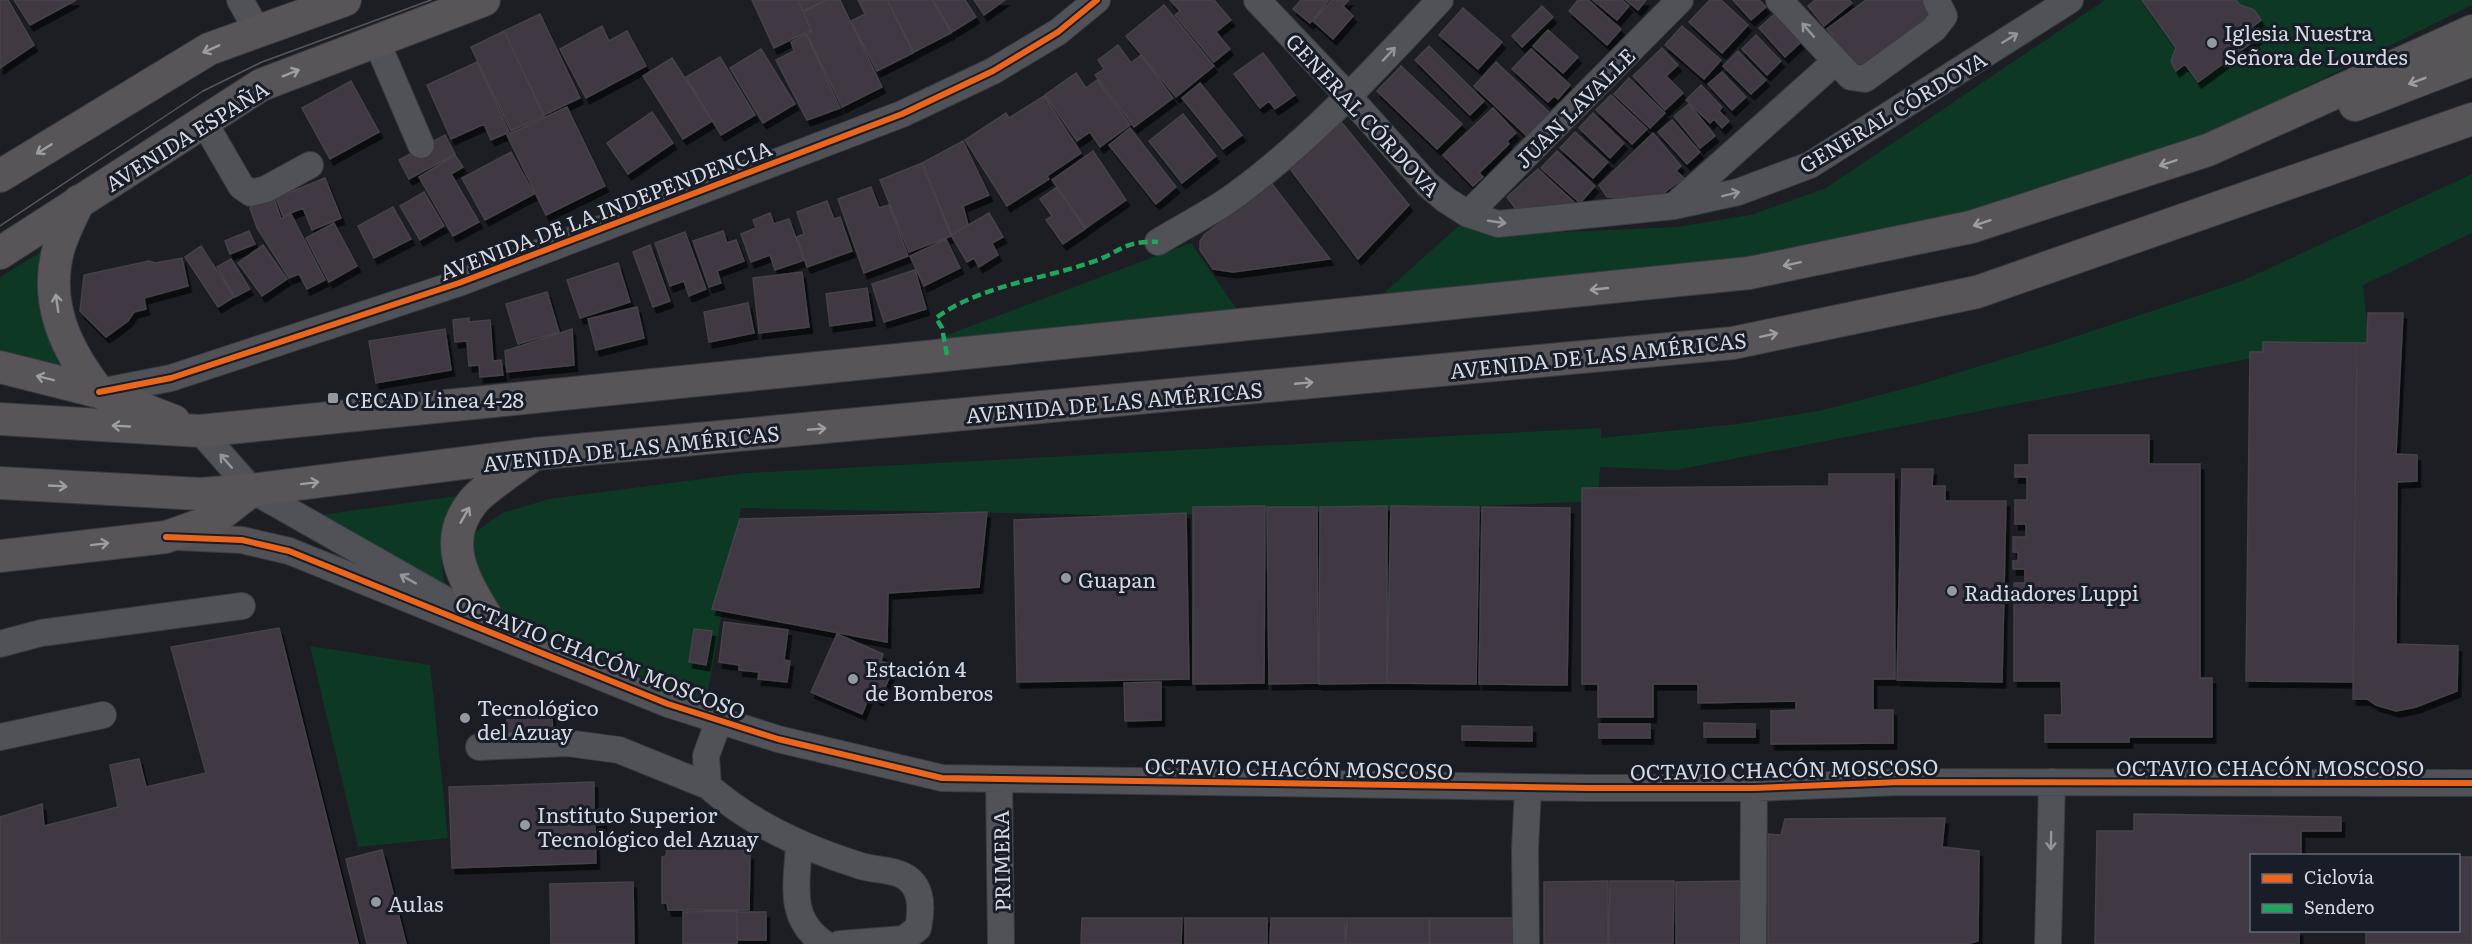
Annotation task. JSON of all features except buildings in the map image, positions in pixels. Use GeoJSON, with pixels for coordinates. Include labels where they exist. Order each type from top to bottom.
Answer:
{"type":"FeatureCollection","features":[{"type":"Feature","properties":{"kind":"main road"},"geometry":{"type":"LineString","coordinates":[[0,176],[209,49],[345,0]]}},
{"type":"Feature","properties":{"kind":"main road","name":"AVENIDA ESPAÑA"},"geometry":{"type":"LineString","coordinates":[[0,253],[261,85],[484,0]]}},
{"type":"Feature","properties":{"kind":"main road"},"geometry":{"type":"LineString","coordinates":[[2208,150],[2472,31]]}},
{"type":"Feature","properties":{"kind":"main road"},"geometry":{"type":"LineString","coordinates":[[0,419],[200,431],[1749,273],[1971,227],[2208,150],[2342,110],[2472,60]]}},
{"type":"Feature","properties":{"kind":"main road","name":"AVENIDA DE LAS AMÉRICAS"},"geometry":{"type":"LineString","coordinates":[[2212,210],[2472,96]]}},
{"type":"Feature","properties":{"kind":"main road","name":"AVENIDA DE LAS AMÉRICAS"},"geometry":{"type":"LineString","coordinates":[[0,483],[200,494],[252,490],[534,454],[1733,343],[1977,292],[2472,119]]}},
{"type":"Feature","properties":{"kind":"main road"},"geometry":{"type":"LineString","coordinates":[[80,201],[59,248],[55,288],[58,315],[67,344],[99,392]]}},
{"type":"Feature","properties":{"kind":"main road"},"geometry":{"type":"LineString","coordinates":[[0,367],[99,392],[200,431]]}},
{"type":"Feature","properties":{"kind":"main road"},"geometry":{"type":"LineString","coordinates":[[492,626],[468,585],[456,556],[459,525],[472,502],[534,454]]}},
{"type":"Feature","properties":{"kind":"main road"},"geometry":{"type":"LineString","coordinates":[[0,556],[166,537],[212,521],[252,490]]}},
{"type":"Feature","properties":{"kind":"street"},"geometry":{"type":"LineString","coordinates":[[240,0],[258,32]]}},
{"type":"Feature","properties":{"kind":"street","name":"AVENIDA DE LA INDEPENDENCIA"},"geometry":{"type":"LineString","coordinates":[[99,392],[171,378],[459,283],[902,114],[993,71],[1058,32],[1097,0]]}},
{"type":"Feature","properties":{"kind":"street","name":"GENERAL CÓRDOVA"},"geometry":{"type":"LineString","coordinates":[[1257,0],[1427,184],[1468,214],[1498,224],[1674,206],[1738,192],[1810,165],[2068,0]]}},
{"type":"Feature","properties":{"kind":"street"},"geometry":{"type":"LineString","coordinates":[[1158,242],[1236,195],[1307,136],[1349,97],[1440,0]]}},
{"type":"Feature","properties":{"kind":"street","name":"JUAN LAVALLE"},"geometry":{"type":"LineString","coordinates":[[1468,214],[1680,0]]}},
{"type":"Feature","properties":{"kind":"street"},"geometry":{"type":"LineString","coordinates":[[1779,0],[1851,77],[1865,79],[1934,29],[1944,16],[1936,0]]}},
{"type":"Feature","properties":{"kind":"street"},"geometry":{"type":"LineString","coordinates":[[376,40],[421,145]]}},
{"type":"Feature","properties":{"kind":"street"},"geometry":{"type":"LineString","coordinates":[[1674,206],[1836,61]]}},
{"type":"Feature","properties":{"kind":"street"},"geometry":{"type":"LineString","coordinates":[[204,122],[242,186],[251,192],[266,189],[309,165]]}},
{"type":"Feature","properties":{"kind":"street","name":"OCTAVIO CHACÓN MOSCOSO"},"geometry":{"type":"LineString","coordinates":[[200,431],[252,490],[532,649]]}},
{"type":"Feature","properties":{"kind":"street","name":"OCTAVIO CHACÓN MOSCOSO"},"geometry":{"type":"LineString","coordinates":[[166,537],[242,540],[289,551],[668,704],[831,753],[942,778],[1528,788],[1754,788],[1901,782],[2472,783]]}},
{"type":"Feature","properties":{"kind":"street"},"geometry":{"type":"LineString","coordinates":[[0,644],[41,633],[242,606]]}},
{"type":"Feature","properties":{"kind":"street"},"geometry":{"type":"LineString","coordinates":[[0,737],[104,715]]}},
{"type":"Feature","properties":{"kind":"street"},"geometry":{"type":"LineString","coordinates":[[708,786],[706,756],[719,720]]}},
{"type":"Feature","properties":{"kind":"street"},"geometry":{"type":"LineString","coordinates":[[479,747],[567,743],[619,750],[708,786],[730,805],[799,844],[859,866],[903,875],[919,892],[921,912],[918,928],[904,939],[840,944]]}},
{"type":"Feature","properties":{"kind":"street","name":"PRIMERA"},"geometry":{"type":"LineString","coordinates":[[999,779],[1001,944]]}},
{"type":"Feature","properties":{"kind":"street"},"geometry":{"type":"LineString","coordinates":[[2048,944],[2052,782]]}},
{"type":"Feature","properties":{"kind":"street"},"geometry":{"type":"LineString","coordinates":[[1526,944],[1525,849],[1528,788]]}},
{"type":"Feature","properties":{"kind":"street"},"geometry":{"type":"LineString","coordinates":[[1753,944],[1754,788]]}},
{"type":"Feature","properties":{"kind":"street"},"geometry":{"type":"LineString","coordinates":[[799,844],[796,893],[801,922],[813,936],[825,944]]}},
{"type":"Feature","properties":{"kind":"green space"},"geometry":{"type":"Polygon","coordinates":[[[2105,0],[2472,0],[2472,5],[2200,139],[1967,215],[1747,266],[1375,301],[1463,222],[1495,235],[1676,227],[1751,215],[1826,188],[2105,0]]]}},
{"type":"Feature","properties":{"kind":"green space"},"geometry":{"type":"Polygon","coordinates":[[[2472,174],[2472,233],[2363,285],[2369,343],[2253,358],[1676,470],[1600,467],[1598,501],[1315,513],[1107,515],[741,508],[706,702],[494,616],[467,550],[477,531],[502,513],[549,499],[747,473],[1601,428],[1601,438],[1738,424],[1823,410],[1918,385],[2059,342],[2242,281],[2472,174]]]}},
{"type":"Feature","properties":{"kind":"green space"},"geometry":{"type":"Polygon","coordinates":[[[1191,243],[1242,317],[891,356],[1191,243]]]}},
{"type":"Feature","properties":{"kind":"green space"},"geometry":{"type":"Polygon","coordinates":[[[49,247],[72,372],[0,361],[0,277],[49,247]]]}},
{"type":"Feature","properties":{"kind":"green space"},"geometry":{"type":"Polygon","coordinates":[[[464,495],[447,530],[442,550],[446,590],[313,516],[464,495]]]}},
{"type":"Feature","properties":{"kind":"green space"},"geometry":{"type":"Polygon","coordinates":[[[310,646],[430,665],[448,838],[358,847],[310,646]]]}},
{"type":"Feature","properties":{"kind":"tram line"},"geometry":{"type":"LineString","coordinates":[[0,226],[203,91],[262,62],[431,0]]}},
{"type":"Feature","properties":{"kind":"tram line"},"geometry":{"type":"LineString","coordinates":[[0,239],[256,77],[460,0]]}},
{"type":"Feature","properties":{"kind":"marked path"},"geometry":{"type":"LineString","coordinates":[[947,355],[942,328],[936,318],[953,307],[990,291],[1089,263],[1128,245],[1158,242]]}},
{"type":"Feature","properties":{"kind":"cycle path"},"geometry":{"type":"LineString","coordinates":[[99,392],[171,378],[459,283],[902,114],[993,71],[1058,32],[1097,0]]}},
{"type":"Feature","properties":{"kind":"cycle path"},"geometry":{"type":"LineString","coordinates":[[166,537],[242,540],[289,551],[668,704],[778,739],[942,778],[1589,788],[1754,788],[1901,782],[2472,783]]}},
{"type":"Feature","properties":{"kind":"place","name":"Iglesia Nuestra Señora de Lourdes"},"geometry":{"type":"Point","coordinates":[2212,43]}},
{"type":"Feature","properties":{"kind":"place","name":"CECAD Linea 4-28"},"geometry":{"type":"Point","coordinates":[333,398]}},
{"type":"Feature","properties":{"kind":"place","name":"Guapan"},"geometry":{"type":"Point","coordinates":[1066,578]}},
{"type":"Feature","properties":{"kind":"place","name":"Radiadores Luppi"},"geometry":{"type":"Point","coordinates":[1952,591]}},
{"type":"Feature","properties":{"kind":"place","name":"Estación 4 de Bomberos"},"geometry":{"type":"Point","coordinates":[853,679]}},
{"type":"Feature","properties":{"kind":"place","name":"Tecnológico del Azuay"},"geometry":{"type":"Point","coordinates":[465,718]}},
{"type":"Feature","properties":{"kind":"place","name":"Instituto Superior Tecnológico del Azuay"},"geometry":{"type":"Point","coordinates":[525,825]}},
{"type":"Feature","properties":{"kind":"place","name":"Aulas"},"geometry":{"type":"Point","coordinates":[376,902]}}]}
